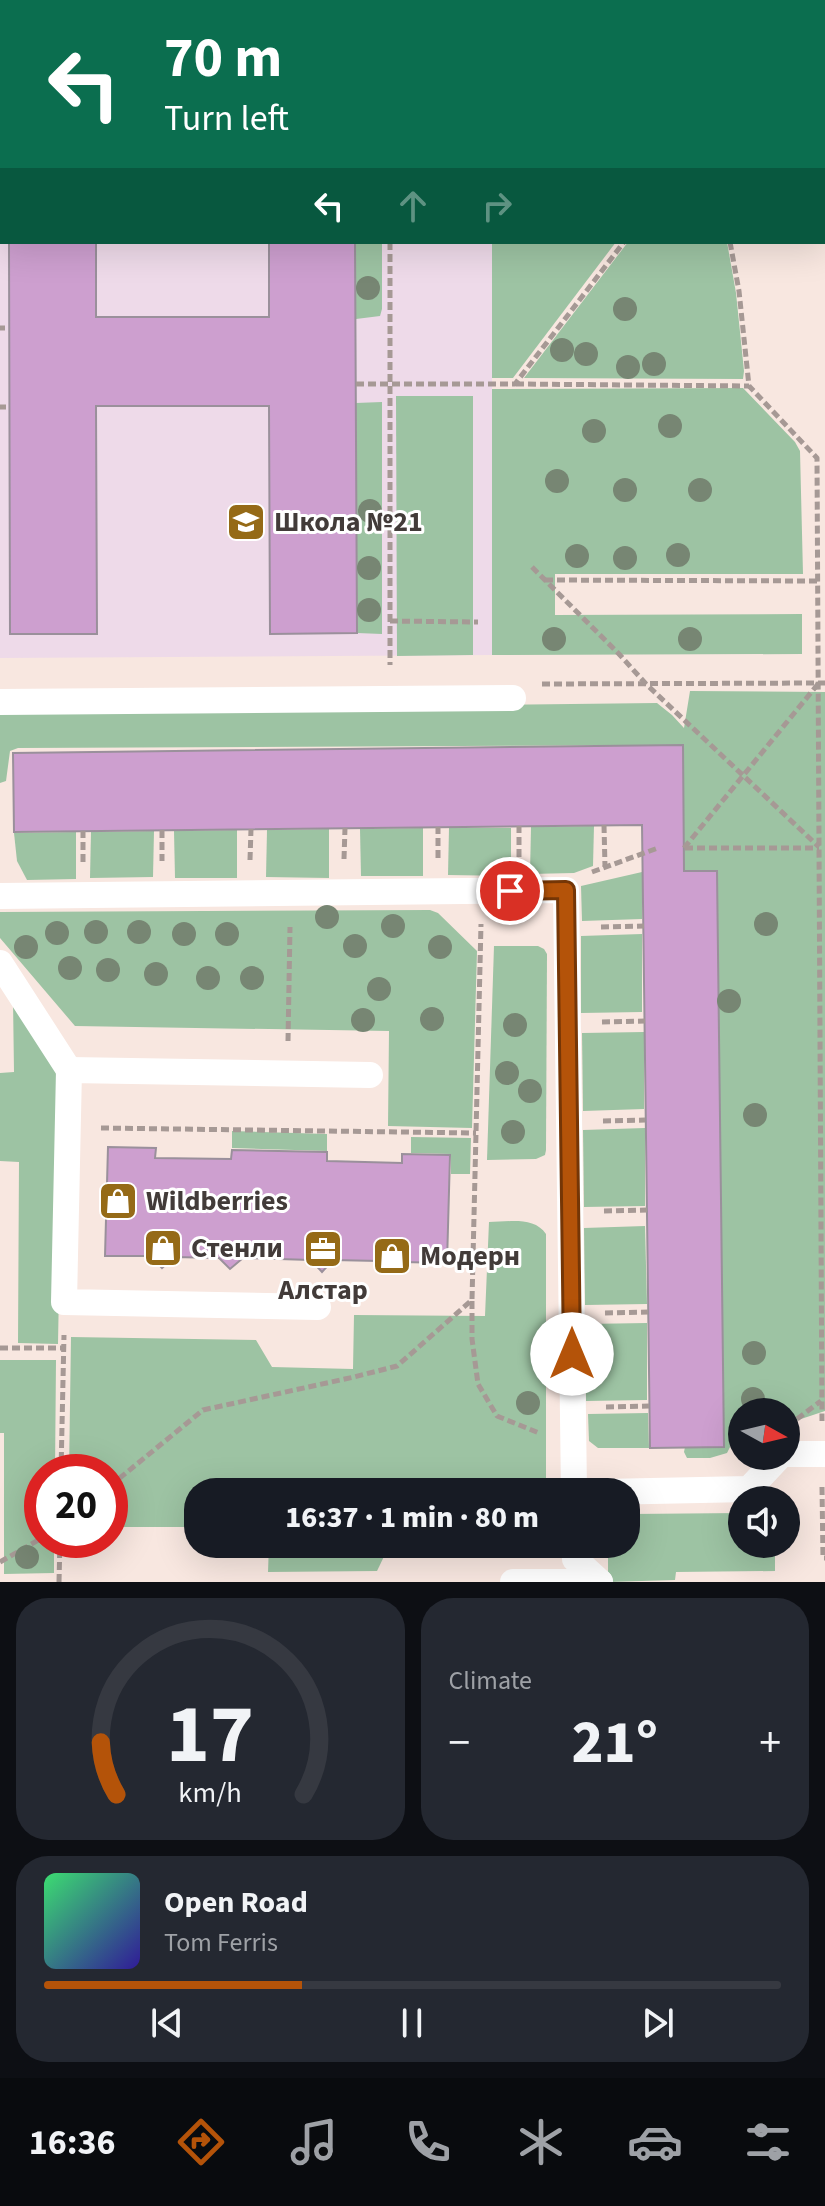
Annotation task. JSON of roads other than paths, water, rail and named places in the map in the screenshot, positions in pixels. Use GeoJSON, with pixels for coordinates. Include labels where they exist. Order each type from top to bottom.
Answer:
{"type":"FeatureCollection","features":[{"type":"Feature","properties":{"kind":"lane"},"geometry":{"type":"LineString","coordinates":[[0,702],[513,698]]}},
{"type":"Feature","properties":{"kind":"lane"},"geometry":{"type":"LineString","coordinates":[[0,896],[566,890],[574,1478]]}},
{"type":"Feature","properties":{"kind":"lane"},"geometry":{"type":"LineString","coordinates":[[0,963],[69,1070],[64,1302],[318,1307]]}},
{"type":"Feature","properties":{"kind":"lane"},"geometry":{"type":"LineString","coordinates":[[69,1070],[370,1075]]}},
{"type":"Feature","properties":{"kind":"lane"},"geometry":{"type":"LineString","coordinates":[[800,1454],[823,1454]]}},
{"type":"Feature","properties":{"kind":"lane"},"geometry":{"type":"LineString","coordinates":[[640,1491],[749,1489],[767,1470]]}},
{"type":"Feature","properties":{"kind":"lane"},"geometry":{"type":"LineString","coordinates":[[575,1558],[600,1582]]}},
{"type":"Feature","properties":{"kind":"lane"},"geometry":{"type":"LineString","coordinates":[[513,1582],[600,1582]]}},
{"type":"Feature","properties":{"kind":"place","name":"Школа №21"},"geometry":{"type":"Point","coordinates":[246,522]}},
{"type":"Feature","properties":{"kind":"place","name":"Wildberries"},"geometry":{"type":"Point","coordinates":[118,1201]}},
{"type":"Feature","properties":{"kind":"place","name":"Стенли"},"geometry":{"type":"Point","coordinates":[163,1248]}},
{"type":"Feature","properties":{"kind":"place","name":"Алстар"},"geometry":{"type":"Point","coordinates":[323,1249]}},
{"type":"Feature","properties":{"kind":"place","name":"Модерн"},"geometry":{"type":"Point","coordinates":[392,1256]}}]}
